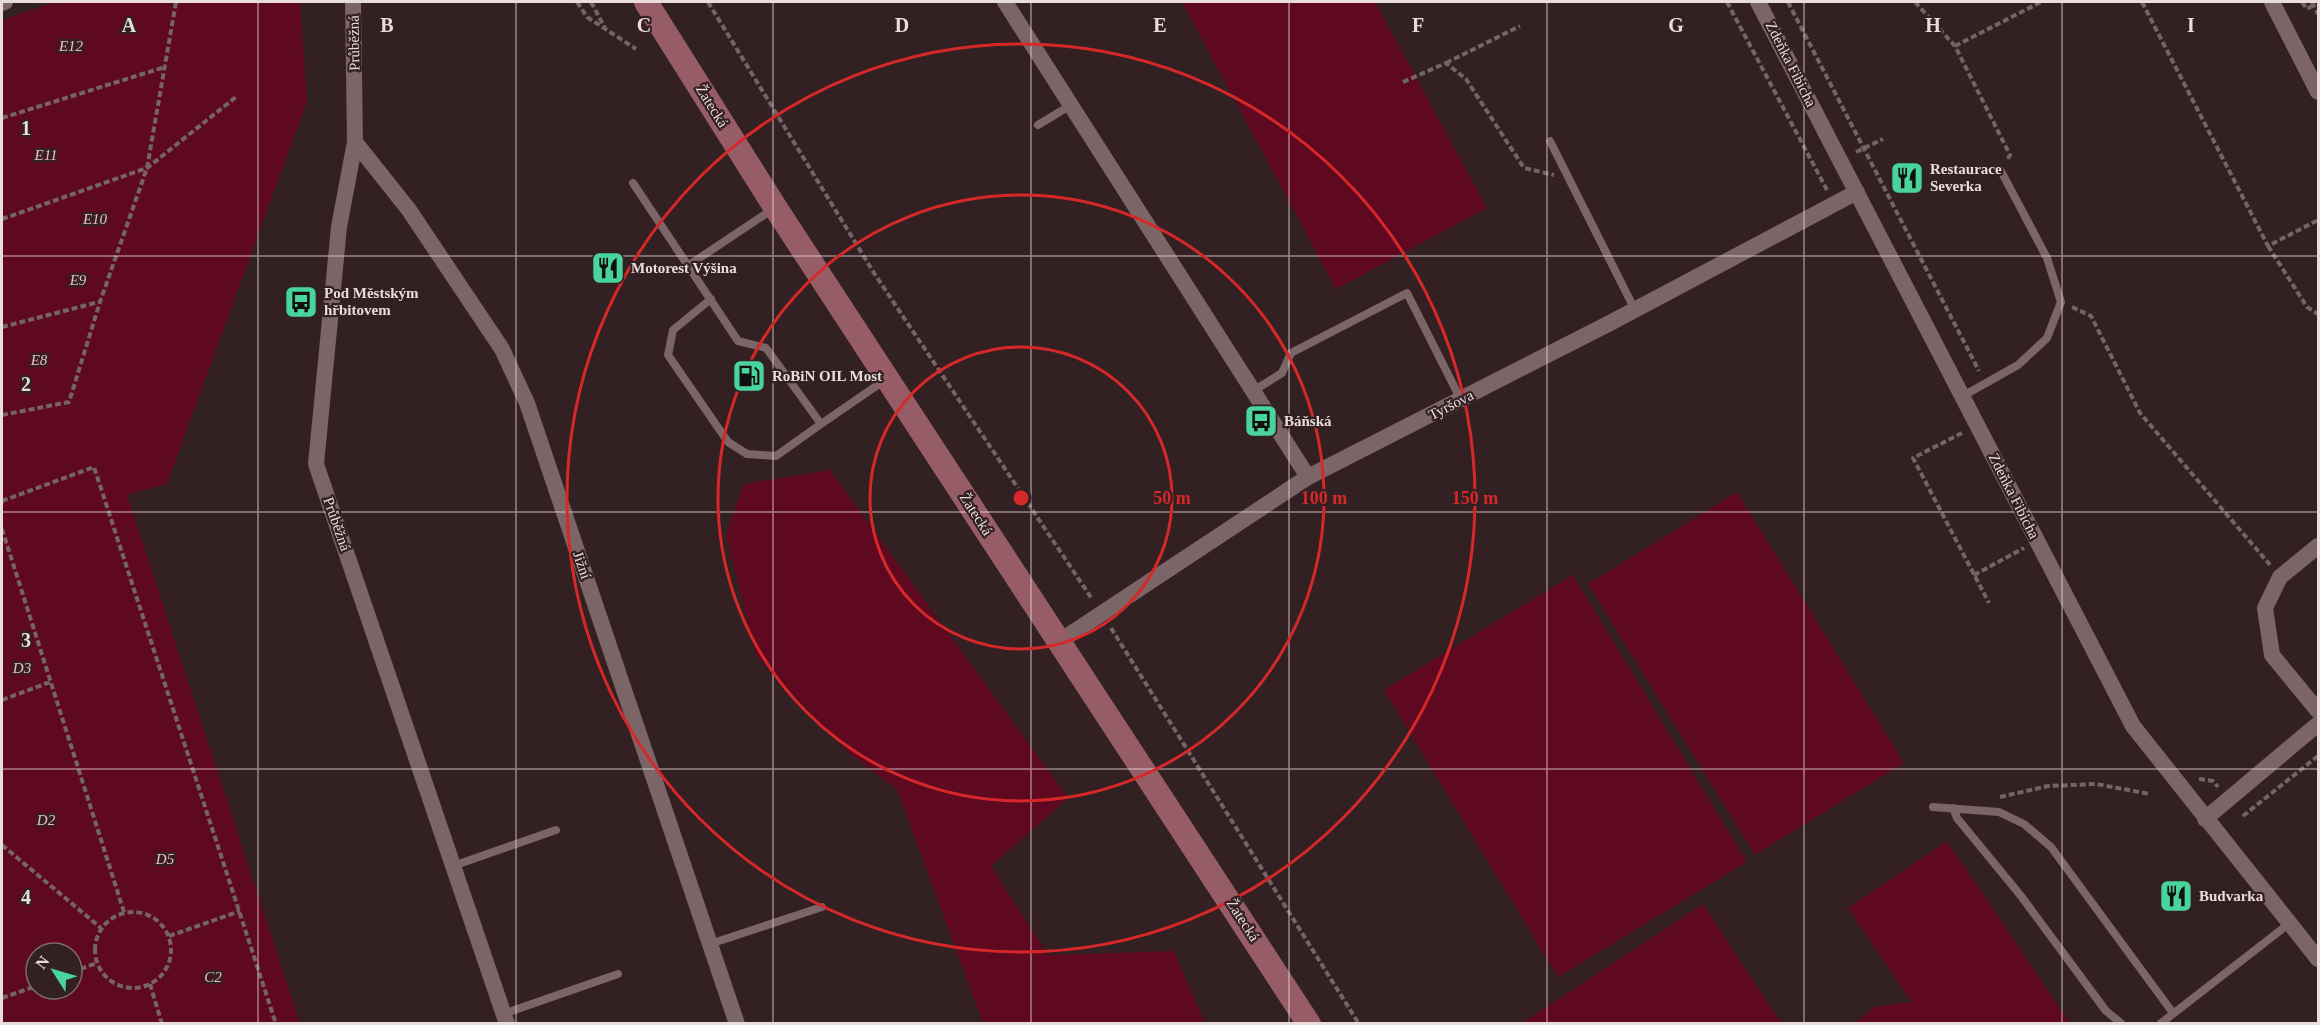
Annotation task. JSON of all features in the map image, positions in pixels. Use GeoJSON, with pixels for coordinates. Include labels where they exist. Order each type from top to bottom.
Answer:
{"type":"FeatureCollection","features":[{"type":"Feature","properties":{"kind":"street","name":"Průběžná"},"geometry":{"type":"LineString","coordinates":[[353,2],[355,142],[339,227],[316,464],[505,1019]]}},
{"type":"Feature","properties":{"kind":"street","name":"Žatecká"},"geometry":{"type":"LineString","coordinates":[[646,2],[775,207],[1310,1023]]}},
{"type":"Feature","properties":{"kind":"street"},"geometry":{"type":"LineString","coordinates":[[1005,2],[1308,477]]}},
{"type":"Feature","properties":{"kind":"street","name":"Zdeňka Fibicha"},"geometry":{"type":"LineString","coordinates":[[1758,2],[2133,726],[2319,959]]}},
{"type":"Feature","properties":{"kind":"street"},"geometry":{"type":"LineString","coordinates":[[2272,2],[2319,92]]}},
{"type":"Feature","properties":{"kind":"street","name":"Jižní"},"geometry":{"type":"LineString","coordinates":[[355,142],[409,210],[502,350],[527,403],[737,1023]]}},
{"type":"Feature","properties":{"kind":"street","name":"Tyršova"},"geometry":{"type":"LineString","coordinates":[[1060,641],[1308,477],[1635,310],[1857,192]]}},
{"type":"Feature","properties":{"kind":"street"},"geometry":{"type":"LineString","coordinates":[[2319,546],[2280,577],[2265,608],[2272,655],[2319,711]]}},
{"type":"Feature","properties":{"kind":"street"},"geometry":{"type":"LineString","coordinates":[[2205,819],[2319,724]]}},
{"type":"Feature","properties":{"kind":"lane"},"geometry":{"type":"LineString","coordinates":[[1038,125],[1071,105]]}},
{"type":"Feature","properties":{"kind":"lane"},"geometry":{"type":"LineString","coordinates":[[1550,141],[1635,310]]}},
{"type":"Feature","properties":{"kind":"lane"},"geometry":{"type":"LineString","coordinates":[[1963,396],[2018,365],[2047,338],[2061,302],[2047,258],[2001,171]]}},
{"type":"Feature","properties":{"kind":"lane"},"geometry":{"type":"LineString","coordinates":[[633,183],[738,341],[766,348],[821,424]]}},
{"type":"Feature","properties":{"kind":"lane"},"geometry":{"type":"LineString","coordinates":[[688,266],[775,207]]}},
{"type":"Feature","properties":{"kind":"lane"},"geometry":{"type":"LineString","coordinates":[[1253,391],[1282,372],[1291,352],[1407,293],[1461,400]]}},
{"type":"Feature","properties":{"kind":"lane"},"geometry":{"type":"LineString","coordinates":[[711,299],[673,330],[668,355],[728,442],[747,454],[776,456],[888,378]]}},
{"type":"Feature","properties":{"kind":"lane"},"geometry":{"type":"LineString","coordinates":[[1933,807],[1999,812],[2024,824],[2051,847],[2173,1013]]}},
{"type":"Feature","properties":{"kind":"lane"},"geometry":{"type":"LineString","coordinates":[[1953,808],[1957,818],[2021,896],[2106,1011],[2122,1023]]}},
{"type":"Feature","properties":{"kind":"lane"},"geometry":{"type":"LineString","coordinates":[[453,866],[556,830]]}},
{"type":"Feature","properties":{"kind":"lane"},"geometry":{"type":"LineString","coordinates":[[710,944],[822,907]]}},
{"type":"Feature","properties":{"kind":"lane"},"geometry":{"type":"LineString","coordinates":[[2160,1023],[2290,923]]}},
{"type":"Feature","properties":{"kind":"lane"},"geometry":{"type":"LineString","coordinates":[[505,1019],[618,974]]}},
{"type":"Feature","properties":{"kind":"path"},"geometry":{"type":"LineString","coordinates":[[2,415],[69,402],[100,302],[147,168],[176,2]]}},
{"type":"Feature","properties":{"kind":"path"},"geometry":{"type":"LineString","coordinates":[[577,2],[587,17],[636,49]]}},
{"type":"Feature","properties":{"kind":"path"},"geometry":{"type":"LineString","coordinates":[[591,2],[605,29]]}},
{"type":"Feature","properties":{"kind":"path"},"geometry":{"type":"LineString","coordinates":[[708,2],[874,273],[1102,614],[1359,1023]]}},
{"type":"Feature","properties":{"kind":"path"},"geometry":{"type":"LineString","coordinates":[[1727,2],[1835,204]]}},
{"type":"Feature","properties":{"kind":"path"},"geometry":{"type":"LineString","coordinates":[[1788,2],[1985,383]]}},
{"type":"Feature","properties":{"kind":"path"},"geometry":{"type":"LineString","coordinates":[[1915,2],[1955,46],[2010,155],[2001,171]]}},
{"type":"Feature","properties":{"kind":"path"},"geometry":{"type":"LineString","coordinates":[[1955,46],[2040,2]]}},
{"type":"Feature","properties":{"kind":"path"},"geometry":{"type":"LineString","coordinates":[[2142,2],[2268,246],[2307,307],[2319,314]]}},
{"type":"Feature","properties":{"kind":"path"},"geometry":{"type":"LineString","coordinates":[[2302,2],[2307,9],[2313,3],[2319,14]]}},
{"type":"Feature","properties":{"kind":"path"},"geometry":{"type":"LineString","coordinates":[[1403,82],[1520,26]]}},
{"type":"Feature","properties":{"kind":"path"},"geometry":{"type":"LineString","coordinates":[[1446,63],[1467,79],[1524,168],[1548,175],[1567,174]]}},
{"type":"Feature","properties":{"kind":"path"},"geometry":{"type":"LineString","coordinates":[[2,118],[165,67]]}},
{"type":"Feature","properties":{"kind":"path"},"geometry":{"type":"LineString","coordinates":[[2,219],[147,168],[236,97]]}},
{"type":"Feature","properties":{"kind":"path"},"geometry":{"type":"LineString","coordinates":[[2268,246],[2319,220]]}},
{"type":"Feature","properties":{"kind":"path"},"geometry":{"type":"LineString","coordinates":[[2,327],[100,302]]}},
{"type":"Feature","properties":{"kind":"path"},"geometry":{"type":"LineString","coordinates":[[2061,302],[2091,316],[2140,413],[2280,577]]}},
{"type":"Feature","properties":{"kind":"path"},"geometry":{"type":"LineString","coordinates":[[1977,425],[1913,459],[1989,603]]}},
{"type":"Feature","properties":{"kind":"path"},"geometry":{"type":"LineString","coordinates":[[2,501],[94,467],[276,1023]]}},
{"type":"Feature","properties":{"kind":"path"},"geometry":{"type":"LineString","coordinates":[[2,529],[124,912]]}},
{"type":"Feature","properties":{"kind":"path"},"geometry":{"type":"LineString","coordinates":[[1974,574],[2038,541]]}},
{"type":"Feature","properties":{"kind":"path"},"geometry":{"type":"LineString","coordinates":[[2,700],[50,682]]}},
{"type":"Feature","properties":{"kind":"path"},"geometry":{"type":"LineString","coordinates":[[2243,816],[2319,756]]}},
{"type":"Feature","properties":{"kind":"path"},"geometry":{"type":"LineString","coordinates":[[2190,784],[2199,779],[2213,781],[2219,789]]}},
{"type":"Feature","properties":{"kind":"path"},"geometry":{"type":"LineString","coordinates":[[1978,810],[2000,797],[2048,786],[2096,784],[2150,794]]}},
{"type":"Feature","properties":{"kind":"path"},"geometry":{"type":"LineString","coordinates":[[2,844],[101,928]]}},
{"type":"Feature","properties":{"kind":"path"},"geometry":{"type":"LineString","coordinates":[[133,911],[151,916],[158,921],[169,936],[171,955],[164,972],[150,984],[132,988],[114,984],[100,971],[97,963],[94,945],[101,928],[107,921],[124,912],[133,911]]}},
{"type":"Feature","properties":{"kind":"path"},"geometry":{"type":"LineString","coordinates":[[169,936],[240,911]]}},
{"type":"Feature","properties":{"kind":"path"},"geometry":{"type":"LineString","coordinates":[[84,968],[97,963]]}},
{"type":"Feature","properties":{"kind":"path"},"geometry":{"type":"LineString","coordinates":[[150,984],[162,1023]]}},
{"type":"Feature","properties":{"kind":"path"},"geometry":{"type":"LineString","coordinates":[[2,998],[24,990]]}},
{"type":"Feature","properties":{"kind":"green space"},"geometry":{"type":"Polygon","coordinates":[[[55,2],[300,2],[307,101],[167,484],[127,495],[300,1023],[2,1023],[2,20],[55,2]]]}},
{"type":"Feature","properties":{"kind":"green space"},"geometry":{"type":"Polygon","coordinates":[[[1182,2],[1375,2],[1487,208],[1336,289],[1182,2]]]}},
{"type":"Feature","properties":{"kind":"green space"},"geometry":{"type":"Polygon","coordinates":[[[830,470],[1068,798],[991,866],[1048,955],[1174,951],[1205,1023],[983,1023],[897,789],[849,753],[756,656],[726,535],[744,484],[830,470]]]}},
{"type":"Feature","properties":{"kind":"green space"},"geometry":{"type":"Polygon","coordinates":[[[1737,492],[1904,763],[1755,855],[1588,584],[1737,492]]]}},
{"type":"Feature","properties":{"kind":"green space"},"geometry":{"type":"Polygon","coordinates":[[[1573,575],[1747,862],[1558,977],[1384,690],[1573,575]]]}},
{"type":"Feature","properties":{"kind":"green space"},"geometry":{"type":"Polygon","coordinates":[[[1947,841],[2070,1023],[1855,1023],[1874,1007],[1911,1002],[1848,908],[1947,841]]]}},
{"type":"Feature","properties":{"kind":"green space"},"geometry":{"type":"Polygon","coordinates":[[[1703,904],[1781,1023],[1522,1023],[1703,904]]]}},
{"type":"Feature","properties":{"kind":"place","name":"Restaurace Severka"},"geometry":{"type":"Point","coordinates":[1907,178]}},
{"type":"Feature","properties":{"kind":"place","name":"Motorest Výšina"},"geometry":{"type":"Point","coordinates":[608,268]}},
{"type":"Feature","properties":{"kind":"place","name":"Pod Městským hřbitovem"},"geometry":{"type":"Point","coordinates":[301,302]}},
{"type":"Feature","properties":{"kind":"place","name":"RoBiN OIL Most"},"geometry":{"type":"Point","coordinates":[749,376]}},
{"type":"Feature","properties":{"kind":"place","name":"Báňská"},"geometry":{"type":"Point","coordinates":[1261,421]}},
{"type":"Feature","properties":{"kind":"place","name":"Budvarka"},"geometry":{"type":"Point","coordinates":[2176,896]}},
{"type":"Feature","properties":{"kind":"park label","name":"E12"},"geometry":{"type":"Point","coordinates":[71,46]}},
{"type":"Feature","properties":{"kind":"park label","name":"E11"},"geometry":{"type":"Point","coordinates":[46,155]}},
{"type":"Feature","properties":{"kind":"park label","name":"E10"},"geometry":{"type":"Point","coordinates":[95,219]}},
{"type":"Feature","properties":{"kind":"park label","name":"E9"},"geometry":{"type":"Point","coordinates":[78,280]}},
{"type":"Feature","properties":{"kind":"park label","name":"E8"},"geometry":{"type":"Point","coordinates":[39,360]}},
{"type":"Feature","properties":{"kind":"park label","name":"D3"},"geometry":{"type":"Point","coordinates":[22,668]}},
{"type":"Feature","properties":{"kind":"park label","name":"D2"},"geometry":{"type":"Point","coordinates":[46,820]}},
{"type":"Feature","properties":{"kind":"park label","name":"D5"},"geometry":{"type":"Point","coordinates":[165,859]}},
{"type":"Feature","properties":{"kind":"park label","name":"C2"},"geometry":{"type":"Point","coordinates":[213,977]}}]}
